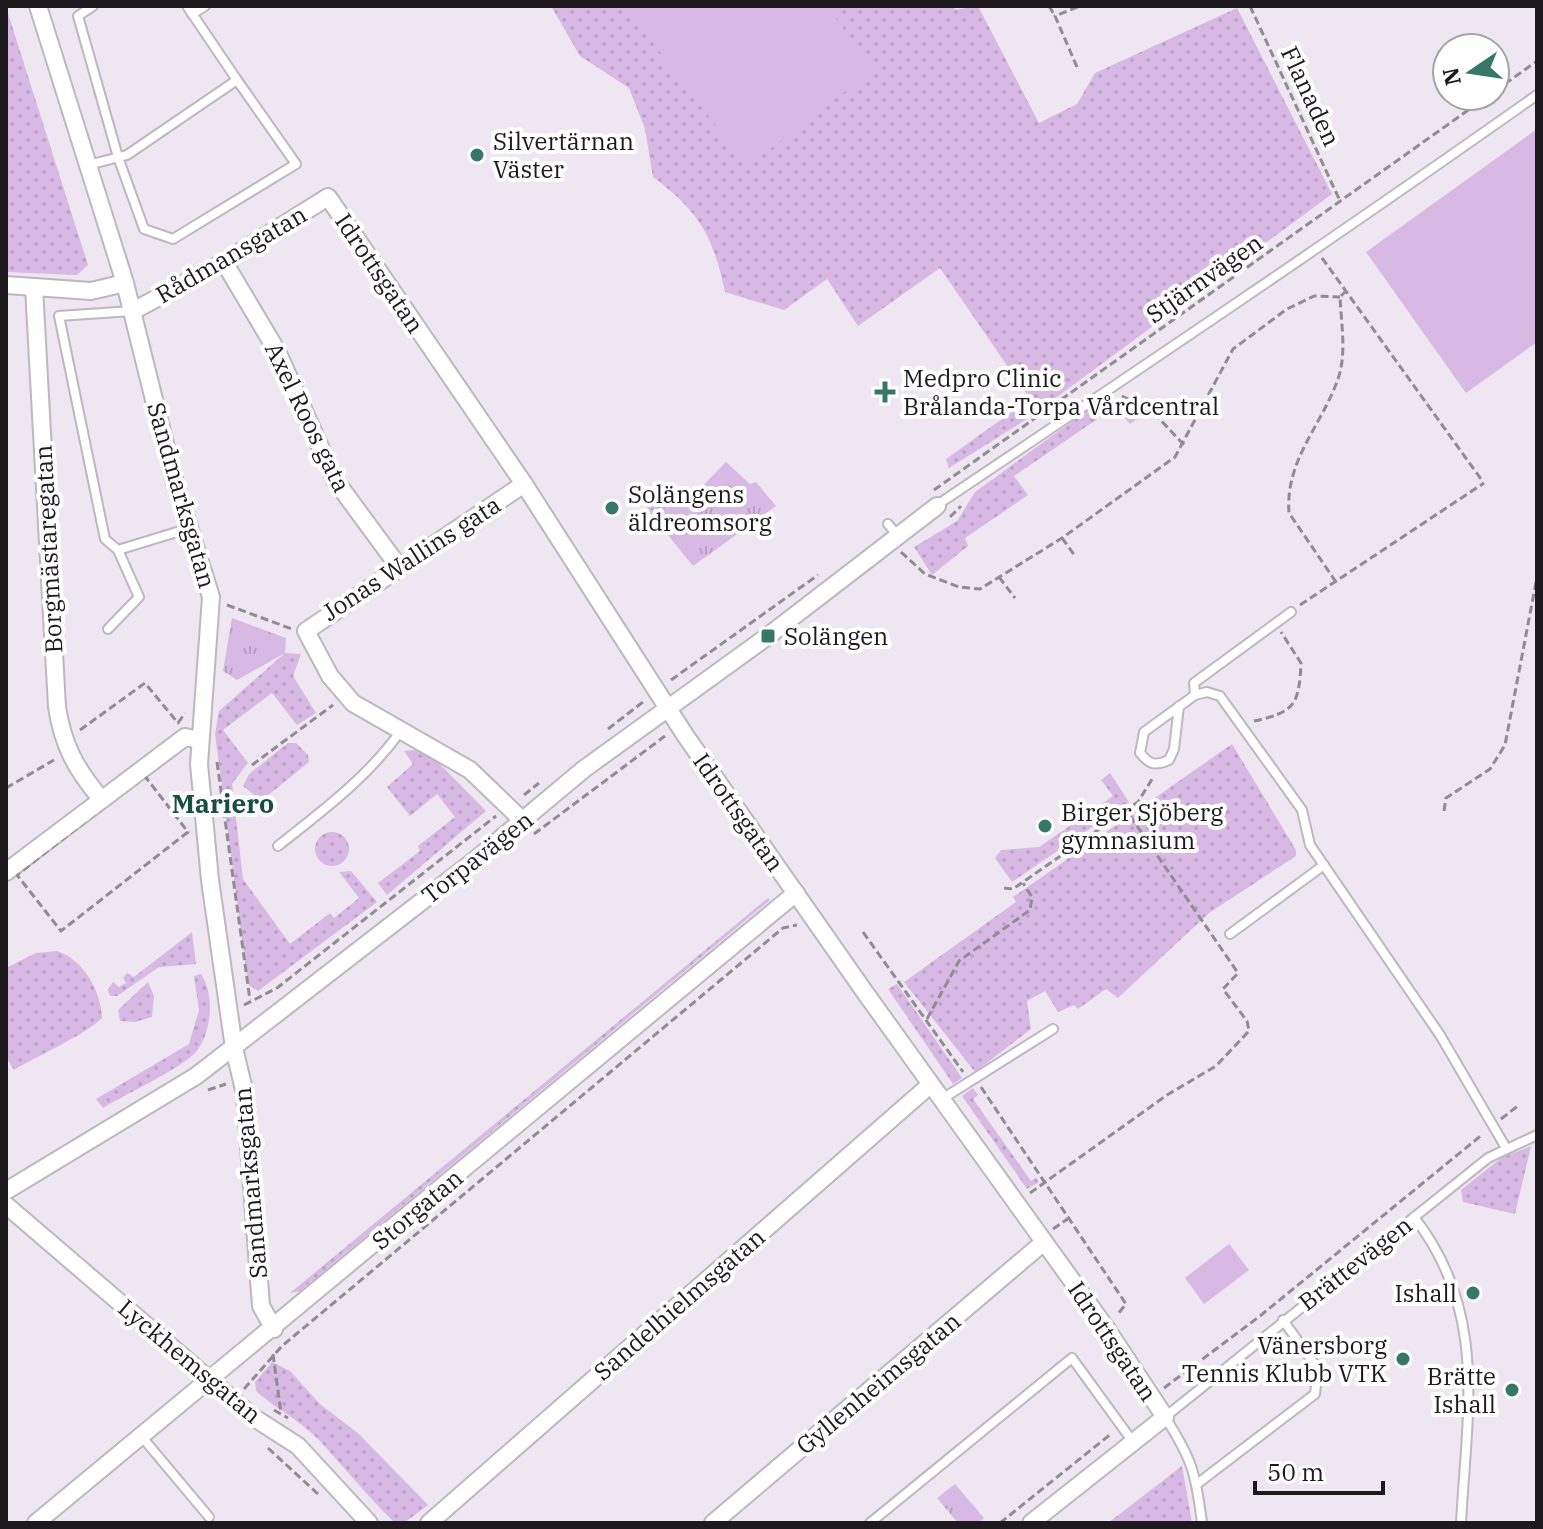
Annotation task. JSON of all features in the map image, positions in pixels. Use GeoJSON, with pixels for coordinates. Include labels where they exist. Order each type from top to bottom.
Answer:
{"type":"FeatureCollection","features":[{"type":"Feature","properties":{"kind":"street","name":"Sandmarksgatan"},"geometry":{"type":"LineString","coordinates":[[38,6],[125,283],[173,476],[211,597],[199,740],[210,880],[232,1017],[234,1048],[245,1094],[261,1306],[274,1329]]}},
{"type":"Feature","properties":{"kind":"street","name":"Rådmansgatan"},"geometry":{"type":"LineString","coordinates":[[133,311],[224,262],[328,197]]}},
{"type":"Feature","properties":{"kind":"street","name":"Idrottsgatan"},"geometry":{"type":"LineString","coordinates":[[328,197],[524,484],[668,710],[930,1085],[1106,1328],[1165,1417]]}},
{"type":"Feature","properties":{"kind":"street","name":"Axel Roos gata"},"geometry":{"type":"LineString","coordinates":[[224,262],[277,351],[335,480],[399,567]]}},
{"type":"Feature","properties":{"kind":"street","name":"Rådmansgatan"},"geometry":{"type":"LineString","coordinates":[[6,285],[91,291],[125,283]]}},
{"type":"Feature","properties":{"kind":"street","name":"Borgmästaregatan"},"geometry":{"type":"LineString","coordinates":[[34,287],[57,707],[65,746],[74,767],[101,799]]}},
{"type":"Feature","properties":{"kind":"street","name":"Jonas Wallins gata"},"geometry":{"type":"LineString","coordinates":[[523,821],[470,770],[400,732],[346,696],[330,676],[306,631],[524,484]]}},
{"type":"Feature","properties":{"kind":"street","name":"Torpavägen"},"geometry":{"type":"LineString","coordinates":[[6,1191],[170,1095],[234,1048],[523,821],[584,769],[668,710],[894,536],[932,500]]}},
{"type":"Feature","properties":{"kind":"street"},"geometry":{"type":"LineString","coordinates":[[11,873],[101,799],[185,737],[199,740]]}},
{"type":"Feature","properties":{"kind":"street","name":"Storgatan"},"geometry":{"type":"LineString","coordinates":[[36,1523],[274,1329],[796,893]]}},
{"type":"Feature","properties":{"kind":"street","name":"Sandelhielmsgatan"},"geometry":{"type":"LineString","coordinates":[[429,1523],[930,1085]]}},
{"type":"Feature","properties":{"kind":"street","name":"Lyckhemsgatan"},"geometry":{"type":"LineString","coordinates":[[6,1205],[253,1417],[298,1446],[369,1523]]}},
{"type":"Feature","properties":{"kind":"street","name":"Gyllenheimsgatan"},"geometry":{"type":"LineString","coordinates":[[713,1523],[1044,1242]]}},
{"type":"Feature","properties":{"kind":"street","name":"Brättevägen"},"geometry":{"type":"LineString","coordinates":[[1031,1523],[1165,1417]]}},
{"type":"Feature","properties":{"kind":"lane"},"geometry":{"type":"LineString","coordinates":[[93,6],[78,16],[118,157],[144,229],[173,239],[296,164],[190,10],[205,6]]}},
{"type":"Feature","properties":{"kind":"lane"},"geometry":{"type":"LineString","coordinates":[[88,165],[127,155],[237,80]]}},
{"type":"Feature","properties":{"kind":"lane"},"geometry":{"type":"LineString","coordinates":[[932,500],[982,479],[1109,387],[1317,251],[1537,95]]}},
{"type":"Feature","properties":{"kind":"lane"},"geometry":{"type":"LineString","coordinates":[[108,629],[139,597],[118,550],[105,539],[59,316],[133,311]]}},
{"type":"Feature","properties":{"kind":"lane"},"geometry":{"type":"LineString","coordinates":[[118,550],[190,528]]}},
{"type":"Feature","properties":{"kind":"lane"},"geometry":{"type":"LineString","coordinates":[[1195,695],[1194,683],[1291,612]]}},
{"type":"Feature","properties":{"kind":"lane"},"geometry":{"type":"LineString","coordinates":[[1179,706],[1174,749],[1169,760],[1157,765],[1148,763],[1140,753],[1139,744],[1144,732],[1179,706],[1195,695],[1207,692],[1220,696],[1302,810],[1310,845],[1440,1035],[1495,1124],[1506,1148]]}},
{"type":"Feature","properties":{"kind":"lane"},"geometry":{"type":"LineString","coordinates":[[278,846],[372,767],[400,732]]}},
{"type":"Feature","properties":{"kind":"lane"},"geometry":{"type":"LineString","coordinates":[[1230,934],[1324,865]]}},
{"type":"Feature","properties":{"kind":"lane"},"geometry":{"type":"LineString","coordinates":[[941,1099],[1053,1029]]}},
{"type":"Feature","properties":{"kind":"lane","name":"Brättevägen"},"geometry":{"type":"LineString","coordinates":[[1165,1417],[1488,1158],[1537,1135]]}},
{"type":"Feature","properties":{"kind":"lane"},"geometry":{"type":"LineString","coordinates":[[1414,1217],[1439,1249],[1462,1318],[1471,1393],[1461,1523]]}},
{"type":"Feature","properties":{"kind":"lane"},"geometry":{"type":"LineString","coordinates":[[1197,1484],[1315,1394],[1318,1369],[1283,1320]]}},
{"type":"Feature","properties":{"kind":"lane"},"geometry":{"type":"LineString","coordinates":[[870,1523],[1072,1358],[1133,1442]]}},
{"type":"Feature","properties":{"kind":"lane"},"geometry":{"type":"LineString","coordinates":[[1165,1417],[1189,1453],[1202,1523]]}},
{"type":"Feature","properties":{"kind":"lane"},"geometry":{"type":"LineString","coordinates":[[142,1437],[209,1517]]}},
{"type":"Feature","properties":{"kind":"path"},"geometry":{"type":"LineString","coordinates":[[1049,6],[1077,67]]}},
{"type":"Feature","properties":{"kind":"path"},"geometry":{"type":"LineString","coordinates":[[1055,16],[1080,6]]}},
{"type":"Feature","properties":{"kind":"path","name":"Flanaden"},"geometry":{"type":"LineString","coordinates":[[1250,6],[1340,201]]}},
{"type":"Feature","properties":{"kind":"path"},"geometry":{"type":"LineString","coordinates":[[1511,80],[1537,61]]}},
{"type":"Feature","properties":{"kind":"path","name":"Stjärnvägen"},"geometry":{"type":"LineString","coordinates":[[932,500],[939,486],[1465,112]]}},
{"type":"Feature","properties":{"kind":"path"},"geometry":{"type":"LineString","coordinates":[[1317,251],[1481,479]]}},
{"type":"Feature","properties":{"kind":"path"},"geometry":{"type":"LineString","coordinates":[[894,536],[925,574],[959,587],[980,589],[1062,538],[1175,457],[1184,445],[1225,357],[1233,349],[1287,309],[1314,296],[1340,297],[1346,291]]}},
{"type":"Feature","properties":{"kind":"path"},"geometry":{"type":"LineString","coordinates":[[1336,582],[1289,513],[1288,504],[1298,453],[1338,378],[1342,348],[1340,297]]}},
{"type":"Feature","properties":{"kind":"path"},"geometry":{"type":"LineString","coordinates":[[1109,387],[1153,412],[1184,445]]}},
{"type":"Feature","properties":{"kind":"path"},"geometry":{"type":"LineString","coordinates":[[1291,612],[1484,483]]}},
{"type":"Feature","properties":{"kind":"path"},"geometry":{"type":"LineString","coordinates":[[1062,538],[1075,556]]}},
{"type":"Feature","properties":{"kind":"path"},"geometry":{"type":"LineString","coordinates":[[599,736],[826,569]]}},
{"type":"Feature","properties":{"kind":"path"},"geometry":{"type":"LineString","coordinates":[[999,577],[1015,598]]}},
{"type":"Feature","properties":{"kind":"path"},"geometry":{"type":"LineString","coordinates":[[1444,811],[1446,798],[1490,769],[1505,745],[1537,577]]}},
{"type":"Feature","properties":{"kind":"path"},"geometry":{"type":"LineString","coordinates":[[223,604],[295,630]]}},
{"type":"Feature","properties":{"kind":"path"},"geometry":{"type":"LineString","coordinates":[[1243,727],[1255,720],[1281,715],[1296,701],[1301,663],[1275,623]]}},
{"type":"Feature","properties":{"kind":"path"},"geometry":{"type":"LineString","coordinates":[[6,788],[145,683],[178,723],[187,711]]}},
{"type":"Feature","properties":{"kind":"path"},"geometry":{"type":"LineString","coordinates":[[252,765],[346,696]]}},
{"type":"Feature","properties":{"kind":"path"},"geometry":{"type":"LineString","coordinates":[[216,754],[250,1000]]}},
{"type":"Feature","properties":{"kind":"path"},"geometry":{"type":"LineString","coordinates":[[1004,888],[1013,889],[1126,810],[1152,784],[1157,765]]}},
{"type":"Feature","properties":{"kind":"path"},"geometry":{"type":"LineString","coordinates":[[11,873],[61,931],[188,832],[144,775]]}},
{"type":"Feature","properties":{"kind":"path"},"geometry":{"type":"LineString","coordinates":[[524,795],[549,775]]}},
{"type":"Feature","properties":{"kind":"path"},"geometry":{"type":"LineString","coordinates":[[1026,1196],[1167,1095],[1216,1066],[1249,1031],[1247,1021],[1223,989],[1238,973],[1126,810]]}},
{"type":"Feature","properties":{"kind":"path"},"geometry":{"type":"LineString","coordinates":[[232,1017],[250,1000],[261,999],[277,988],[499,814]]}},
{"type":"Feature","properties":{"kind":"path"},"geometry":{"type":"LineString","coordinates":[[927,1019],[959,961],[1030,910],[1032,897],[1022,883]]}},
{"type":"Feature","properties":{"kind":"path"},"geometry":{"type":"LineString","coordinates":[[244,1389],[273,1354],[783,928],[807,926]]}},
{"type":"Feature","properties":{"kind":"path"},"geometry":{"type":"LineString","coordinates":[[863,932],[969,1081],[980,1086],[1126,1304],[1113,1319]]}},
{"type":"Feature","properties":{"kind":"path"},"geometry":{"type":"LineString","coordinates":[[1155,1403],[1165,1385],[1260,1316],[1519,1105]]}},
{"type":"Feature","properties":{"kind":"path"},"geometry":{"type":"LineString","coordinates":[[273,1354],[281,1413]]}},
{"type":"Feature","properties":{"kind":"path"},"geometry":{"type":"LineString","coordinates":[[1000,1523],[1121,1426]]}},
{"type":"Feature","properties":{"kind":"green space"},"geometry":{"type":"Polygon","coordinates":[[[551,6],[953,6],[955,10],[978,6],[1039,123],[1077,104],[1095,73],[1237,8],[1332,194],[1027,419],[949,468],[946,459],[1030,399],[940,268],[858,326],[827,279],[784,310],[725,292],[715,255],[702,226],[682,201],[653,177],[645,129],[629,88],[580,56],[551,6]]]}},
{"type":"Feature","properties":{"kind":"green space"},"geometry":{"type":"Polygon","coordinates":[[[625,6],[827,6],[874,69],[747,167],[625,6]]]}},
{"type":"Feature","properties":{"kind":"green space"},"geometry":{"type":"Polygon","coordinates":[[[6,7],[88,265],[77,275],[6,272],[6,7]]]}},
{"type":"Feature","properties":{"kind":"green space"},"geometry":{"type":"Polygon","coordinates":[[[1537,129],[1537,342],[1466,393],[1366,252],[1537,129]]]}},
{"type":"Feature","properties":{"kind":"green space"},"geometry":{"type":"Polygon","coordinates":[[[1104,398],[1143,415],[1130,424],[1115,407],[1014,476],[1028,495],[965,538],[968,546],[932,575],[914,547],[957,521],[975,492],[1104,398]]]}},
{"type":"Feature","properties":{"kind":"green space"},"geometry":{"type":"Polygon","coordinates":[[[726,462],[750,484],[756,482],[776,506],[693,566],[646,508],[658,496],[689,500],[726,462]]]}},
{"type":"Feature","properties":{"kind":"green space"},"geometry":{"type":"Polygon","coordinates":[[[232,618],[286,638],[285,653],[237,680],[223,671],[232,618]]]}},
{"type":"Feature","properties":{"kind":"green space"},"geometry":{"type":"Polygon","coordinates":[[[285,653],[301,654],[293,676],[316,713],[297,725],[272,693],[223,730],[248,763],[232,784],[243,879],[290,944],[330,913],[334,918],[359,898],[339,872],[351,871],[377,902],[258,991],[249,985],[246,970],[215,734],[219,711],[285,653]]]}},
{"type":"Feature","properties":{"kind":"green space"},"geometry":{"type":"Polygon","coordinates":[[[288,743],[296,743],[308,755],[309,762],[261,801],[243,786],[249,774],[288,743]]]}},
{"type":"Feature","properties":{"kind":"green space"},"geometry":{"type":"Polygon","coordinates":[[[1232,744],[1296,850],[1296,856],[1209,913],[1118,998],[1106,989],[1078,1009],[1074,1005],[1058,1012],[1045,991],[1027,1001],[1031,1029],[975,1072],[904,982],[1016,902],[1013,897],[1232,744]]]}},
{"type":"Feature","properties":{"kind":"green space"},"geometry":{"type":"Polygon","coordinates":[[[425,749],[486,811],[387,895],[378,883],[420,851],[418,846],[455,817],[437,794],[410,816],[387,787],[413,764],[404,751],[425,749]]]}},
{"type":"Feature","properties":{"kind":"green space"},"geometry":{"type":"Polygon","coordinates":[[[1110,773],[1129,802],[1012,882],[995,858],[1001,850],[1039,847],[1113,796],[1101,780],[1110,773]]]}},
{"type":"Feature","properties":{"kind":"green space"},"geometry":{"type":"Polygon","coordinates":[[[332,832],[344,837],[349,849],[344,861],[332,866],[320,861],[315,849],[320,837],[332,832]]]}},
{"type":"Feature","properties":{"kind":"green space"},"geometry":{"type":"Polygon","coordinates":[[[768,898],[770,900],[300,1291],[290,1293],[768,898]]]}},
{"type":"Feature","properties":{"kind":"green space"},"geometry":{"type":"Polygon","coordinates":[[[192,932],[196,964],[159,967],[117,996],[110,996],[108,990],[113,982],[119,987],[126,983],[123,978],[127,973],[134,977],[192,932]]]}},
{"type":"Feature","properties":{"kind":"green space"},"geometry":{"type":"Polygon","coordinates":[[[57,951],[67,955],[83,969],[98,997],[102,1018],[72,1039],[14,1070],[6,1057],[6,968],[36,953],[57,951]]]}},
{"type":"Feature","properties":{"kind":"green space"},"geometry":{"type":"Polygon","coordinates":[[[201,974],[208,992],[210,1013],[206,1034],[196,1052],[166,1073],[103,1108],[96,1099],[189,1044],[199,1010],[194,976],[201,974]]]}},
{"type":"Feature","properties":{"kind":"green space"},"geometry":{"type":"Polygon","coordinates":[[[148,982],[154,996],[152,1017],[135,1022],[120,1021],[118,1010],[148,982]]]}},
{"type":"Feature","properties":{"kind":"green space"},"geometry":{"type":"Polygon","coordinates":[[[897,984],[962,1078],[953,1084],[888,989],[897,984]]]}},
{"type":"Feature","properties":{"kind":"green space"},"geometry":{"type":"Polygon","coordinates":[[[973,1088],[978,1095],[973,1099],[1031,1181],[1036,1178],[1039,1182],[1027,1189],[962,1096],[973,1088]]]}},
{"type":"Feature","properties":{"kind":"green space"},"geometry":{"type":"Polygon","coordinates":[[[1531,1146],[1515,1214],[1463,1202],[1461,1190],[1501,1158],[1531,1146]]]}},
{"type":"Feature","properties":{"kind":"green space"},"geometry":{"type":"Polygon","coordinates":[[[1229,1244],[1249,1270],[1204,1304],[1185,1278],[1229,1244]]]}},
{"type":"Feature","properties":{"kind":"green space"},"geometry":{"type":"Polygon","coordinates":[[[272,1362],[290,1371],[320,1404],[359,1434],[428,1505],[404,1523],[395,1523],[312,1433],[256,1391],[255,1382],[272,1362]]]}},
{"type":"Feature","properties":{"kind":"green space"},"geometry":{"type":"Polygon","coordinates":[[[1182,1466],[1192,1523],[1108,1523],[1182,1466]]]}},
{"type":"Feature","properties":{"kind":"green space"},"geometry":{"type":"Polygon","coordinates":[[[955,1484],[984,1518],[978,1523],[958,1523],[937,1498],[955,1484]]]}},
{"type":"Feature","properties":{"kind":"place","name":"Silvertärnan Väster"},"geometry":{"type":"Point","coordinates":[477,155]}},
{"type":"Feature","properties":{"kind":"place","name":"Medpro Clinic Brålanda-Torpa Vårdcentral"},"geometry":{"type":"Point","coordinates":[885,392]}},
{"type":"Feature","properties":{"kind":"place","name":"Solängens äldreomsorg"},"geometry":{"type":"Point","coordinates":[612,508]}},
{"type":"Feature","properties":{"kind":"place","name":"Solängen"},"geometry":{"type":"Point","coordinates":[768,636]}},
{"type":"Feature","properties":{"kind":"place","name":"Birger Sjöberg gymnasium"},"geometry":{"type":"Point","coordinates":[1045,826]}},
{"type":"Feature","properties":{"kind":"place","name":"Ishall"},"geometry":{"type":"Point","coordinates":[1473,1293]}},
{"type":"Feature","properties":{"kind":"place","name":"Vänersborg Tennis Klubb VTK"},"geometry":{"type":"Point","coordinates":[1403,1359]}},
{"type":"Feature","properties":{"kind":"place","name":"Brätte Ishall"},"geometry":{"type":"Point","coordinates":[1512,1390]}},
{"type":"Feature","properties":{"kind":"district","name":"Mariero"},"geometry":{"type":"Point","coordinates":[223,803]}}]}
